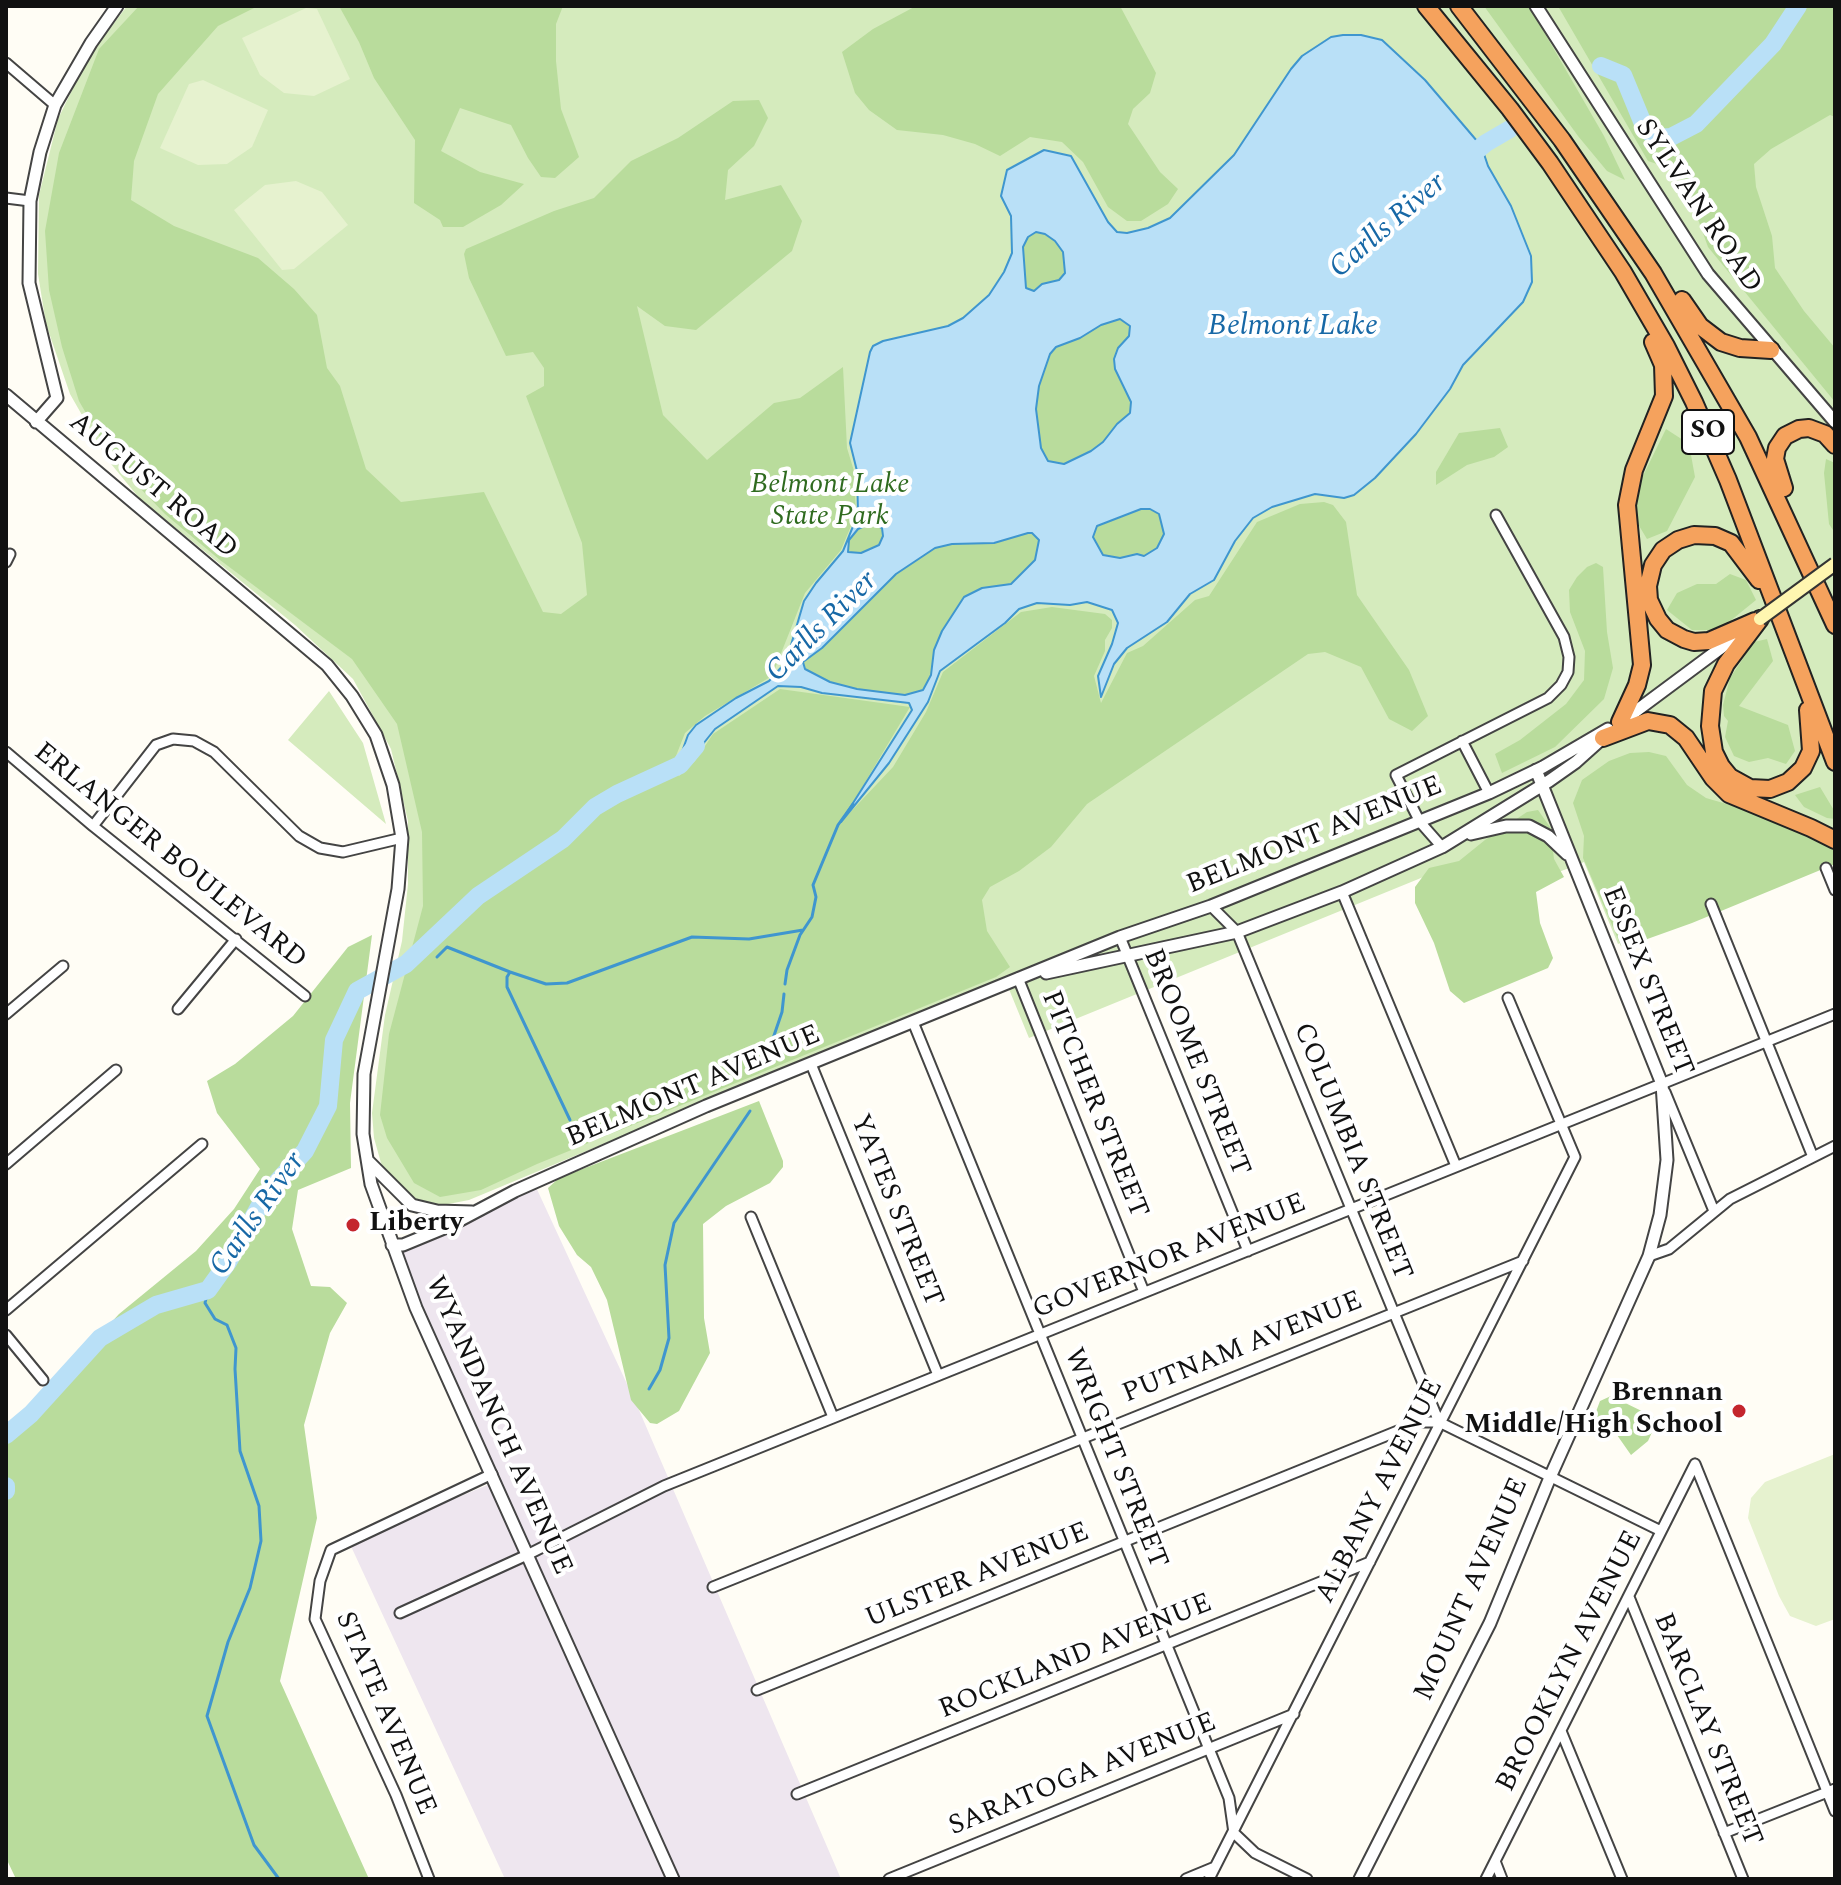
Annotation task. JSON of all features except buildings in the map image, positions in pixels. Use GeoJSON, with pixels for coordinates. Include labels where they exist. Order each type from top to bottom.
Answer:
{"type":"FeatureCollection","features":[{"type":"Feature","properties":{"kind":"highway","name":"SO"},"geometry":{"type":"LineString","coordinates":[[1426,6],[1529,133],[1623,272],[1675,363],[1708,432],[1835,762]]}},
{"type":"Feature","properties":{"kind":"highway","name":"SO"},"geometry":{"type":"LineString","coordinates":[[1459,6],[1562,140],[1639,251],[1735,413],[1835,625]]}},
{"type":"Feature","properties":{"kind":"highway"},"geometry":{"type":"LineString","coordinates":[[1639,251],[1710,335],[1733,347],[1771,350]]}},
{"type":"Feature","properties":{"kind":"highway"},"geometry":{"type":"LineString","coordinates":[[1620,722],[1637,685],[1642,665],[1627,496],[1634,470],[1658,413],[1665,380],[1663,365],[1623,272]]}},
{"type":"Feature","properties":{"kind":"highway"},"geometry":{"type":"LineString","coordinates":[[1805,557],[1792,505],[1777,470],[1775,453],[1785,436],[1804,428],[1825,434],[1835,445]]}},
{"type":"Feature","properties":{"kind":"highway"},"geometry":{"type":"LineString","coordinates":[[1760,619],[1709,641],[1694,642],[1678,637],[1662,625],[1649,600],[1648,578],[1656,559],[1668,546],[1683,537],[1701,534],[1721,538],[1740,552],[1773,601]]}},
{"type":"Feature","properties":{"kind":"highway"},"geometry":{"type":"LineString","coordinates":[[1760,619],[1726,664],[1712,698],[1709,717],[1712,744],[1717,760],[1730,777],[1750,788],[1770,789],[1788,782],[1803,768],[1812,745],[1804,684]]}},
{"type":"Feature","properties":{"kind":"highway"},"geometry":{"type":"LineString","coordinates":[[1603,738],[1648,721],[1670,725],[1686,738],[1713,778],[1729,794],[1835,840]]}},
{"type":"Feature","properties":{"kind":"main road","name":"BELMONT AVENUE"},"geometry":{"type":"LineString","coordinates":[[1760,619],[1835,564]]}},
{"type":"Feature","properties":{"kind":"street","name":"AUGUST ROAD"},"geometry":{"type":"LineString","coordinates":[[117,6],[55,105],[40,152],[30,201],[29,283],[57,398],[36,422],[327,665],[352,696],[376,735],[393,785],[402,838],[398,889],[383,974]]}},
{"type":"Feature","properties":{"kind":"street","name":"SYLVAN ROAD"},"geometry":{"type":"LineString","coordinates":[[1536,6],[1702,265],[1835,422]]}},
{"type":"Feature","properties":{"kind":"street"},"geometry":{"type":"LineString","coordinates":[[6,63],[55,105]]}},
{"type":"Feature","properties":{"kind":"street"},"geometry":{"type":"LineString","coordinates":[[6,198],[30,201]]}},
{"type":"Feature","properties":{"kind":"street"},"geometry":{"type":"LineString","coordinates":[[6,395],[36,422]]}},
{"type":"Feature","properties":{"kind":"street"},"geometry":{"type":"LineString","coordinates":[[1442,847],[1420,822],[1396,775],[1548,698],[1568,672],[1569,657],[1564,637],[1496,515]]}},
{"type":"Feature","properties":{"kind":"street","name":"BELMONT AVENUE"},"geometry":{"type":"LineString","coordinates":[[392,1245],[403,1245],[706,1106],[1120,937],[1211,906],[1489,793],[1620,722],[1760,619]]}},
{"type":"Feature","properties":{"kind":"street","name":"BELMONT AVENUE"},"geometry":{"type":"LineString","coordinates":[[1018,978],[1237,932],[1342,892],[1459,837],[1576,762],[1620,722]]}},
{"type":"Feature","properties":{"kind":"street"},"geometry":{"type":"LineString","coordinates":[[93,826],[156,745],[173,739],[194,741],[214,752],[299,836],[320,848],[343,852],[402,838]]}},
{"type":"Feature","properties":{"kind":"street"},"geometry":{"type":"LineString","coordinates":[[1462,741],[1500,811]]}},
{"type":"Feature","properties":{"kind":"street","name":"ERLANGER BOULEVARD"},"geometry":{"type":"LineString","coordinates":[[6,752],[305,996]]}},
{"type":"Feature","properties":{"kind":"street","name":"ESSEX STREET"},"geometry":{"type":"LineString","coordinates":[[1536,770],[1714,1211]]}},
{"type":"Feature","properties":{"kind":"street"},"geometry":{"type":"LineString","coordinates":[[1459,837],[1506,826],[1529,826],[1548,836],[1571,858]]}},
{"type":"Feature","properties":{"kind":"street"},"geometry":{"type":"LineString","coordinates":[[1826,868],[1835,890]]}},
{"type":"Feature","properties":{"kind":"street"},"geometry":{"type":"LineString","coordinates":[[1342,892],[1456,1166]]}},
{"type":"Feature","properties":{"kind":"street"},"geometry":{"type":"LineString","coordinates":[[1711,904],[1813,1157]]}},
{"type":"Feature","properties":{"kind":"street","name":"COLUMBIA STREET"},"geometry":{"type":"LineString","coordinates":[[1211,906],[1237,932],[1439,1422]]}},
{"type":"Feature","properties":{"kind":"street","name":"BROOME STREET"},"geometry":{"type":"LineString","coordinates":[[1120,937],[1248,1251]]}},
{"type":"Feature","properties":{"kind":"street"},"geometry":{"type":"LineString","coordinates":[[178,1009],[236,939]]}},
{"type":"Feature","properties":{"kind":"street"},"geometry":{"type":"LineString","coordinates":[[6,1014],[63,966]]}},
{"type":"Feature","properties":{"kind":"street","name":"WYANDANCH AVENUE"},"geometry":{"type":"LineString","coordinates":[[383,974],[364,1074],[361,1107],[371,1184],[416,1308],[673,1879]]}},
{"type":"Feature","properties":{"kind":"street","name":"PITCHER STREET"},"geometry":{"type":"LineString","coordinates":[[1018,978],[1144,1292]]}},
{"type":"Feature","properties":{"kind":"street"},"geometry":{"type":"LineString","coordinates":[[1508,998],[1560,1124]]}},
{"type":"Feature","properties":{"kind":"street","name":"GOVERNOR AVENUE"},"geometry":{"type":"LineString","coordinates":[[400,1613],[527,1555],[664,1486],[1835,1014]]}},
{"type":"Feature","properties":{"kind":"street","name":"WRIGHT STREET"},"geometry":{"type":"LineString","coordinates":[[913,1022],[1229,1798],[1234,1833]]}},
{"type":"Feature","properties":{"kind":"street","name":"YATES STREET"},"geometry":{"type":"LineString","coordinates":[[811,1064],[938,1375]]}},
{"type":"Feature","properties":{"kind":"street"},"geometry":{"type":"LineString","coordinates":[[6,1164],[116,1070]]}},
{"type":"Feature","properties":{"kind":"street","name":"MOUNT AVENUE"},"geometry":{"type":"LineString","coordinates":[[1360,1879],[1490,1623],[1551,1475],[1649,1256],[1660,1215],[1667,1160],[1662,1084]]}},
{"type":"Feature","properties":{"kind":"street","name":"ALBANY AVENUE"},"geometry":{"type":"LineString","coordinates":[[1209,1879],[1575,1157],[1560,1124]]}},
{"type":"Feature","properties":{"kind":"street"},"geometry":{"type":"LineString","coordinates":[[6,1310],[202,1144]]}},
{"type":"Feature","properties":{"kind":"street"},"geometry":{"type":"LineString","coordinates":[[1649,1256],[1669,1249],[1730,1199],[1835,1146]]}},
{"type":"Feature","properties":{"kind":"street"},"geometry":{"type":"LineString","coordinates":[[367,1160],[412,1205],[437,1211],[477,1212]]}},
{"type":"Feature","properties":{"kind":"street"},"geometry":{"type":"LineString","coordinates":[[751,1217],[833,1417]]}},
{"type":"Feature","properties":{"kind":"street","name":"PUTNAM AVENUE"},"geometry":{"type":"LineString","coordinates":[[713,1587],[1523,1261]]}},
{"type":"Feature","properties":{"kind":"street"},"geometry":{"type":"LineString","coordinates":[[6,1335],[43,1380]]}},
{"type":"Feature","properties":{"kind":"street","name":"ULSTER AVENUE"},"geometry":{"type":"LineString","coordinates":[[757,1690],[1420,1422],[1439,1422]]}},
{"type":"Feature","properties":{"kind":"street"},"geometry":{"type":"LineString","coordinates":[[1439,1422],[1661,1531]]}},
{"type":"Feature","properties":{"kind":"street","name":"BROOKLYN AVENUE"},"geometry":{"type":"LineString","coordinates":[[1486,1879],[1695,1464],[1831,1791]]}},
{"type":"Feature","properties":{"kind":"street","name":"STATE AVENUE"},"geometry":{"type":"LineString","coordinates":[[429,1879],[396,1795],[315,1619],[320,1581],[331,1550],[492,1474]]}},
{"type":"Feature","properties":{"kind":"street","name":"ROCKLAND AVENUE"},"geometry":{"type":"LineString","coordinates":[[797,1794],[1370,1562]]}},
{"type":"Feature","properties":{"kind":"street","name":"BARCLAY STREET"},"geometry":{"type":"LineString","coordinates":[[1629,1597],[1743,1879]]}},
{"type":"Feature","properties":{"kind":"street","name":"SARATOGA AVENUE"},"geometry":{"type":"LineString","coordinates":[[889,1879],[1294,1714]]}},
{"type":"Feature","properties":{"kind":"street"},"geometry":{"type":"LineString","coordinates":[[1561,1731],[1622,1879]]}},
{"type":"Feature","properties":{"kind":"street"},"geometry":{"type":"LineString","coordinates":[[1724,1833],[1831,1791],[1835,1811]]}},
{"type":"Feature","properties":{"kind":"street"},"geometry":{"type":"LineString","coordinates":[[1234,1833],[1255,1853],[1307,1879]]}},
{"type":"Feature","properties":{"kind":"street"},"geometry":{"type":"LineString","coordinates":[[1495,1861],[1502,1879]]}},
{"type":"Feature","properties":{"kind":"street"},"geometry":{"type":"LineString","coordinates":[[1186,1879],[1215,1867]]}},
{"type":"Feature","properties":{"kind":"shaded area"},"geometry":{"type":"Polygon","coordinates":[[[535,1185],[639,1410],[841,1879],[505,1879],[349,1542],[495,1482],[392,1245],[535,1185]]]}},
{"type":"Feature","properties":{"kind":"green space","name":"Belmont Lake State Park"},"geometry":{"type":"Polygon","coordinates":[[[127,6],[1835,6],[1835,856],[1618,944],[1584,862],[1461,911],[1443,869],[1029,1038],[1004,977],[469,1200],[438,1206],[413,1199],[391,1180],[381,1163],[374,1138],[372,1113],[385,1015],[402,941],[408,884],[408,821],[391,749],[353,679],[295,625],[140,499],[107,459],[70,394],[46,324],[38,274],[39,195],[58,119],[88,57],[127,6]]]}},
{"type":"Feature","properties":{"kind":"green space"},"geometry":{"type":"Polygon","coordinates":[[[139,6],[258,6],[218,26],[158,94],[134,161],[131,200],[174,226],[258,258],[294,289],[317,315],[327,368],[340,386],[366,469],[401,502],[484,492],[543,612],[561,614],[587,595],[582,543],[526,396],[544,386],[544,368],[533,352],[506,356],[469,278],[464,254],[466,249],[554,211],[594,198],[631,161],[678,138],[733,101],[759,100],[768,118],[754,146],[728,170],[725,200],[781,185],[802,221],[792,251],[696,330],[665,326],[637,306],[663,415],[707,460],[774,403],[800,398],[843,367],[847,448],[854,471],[856,514],[841,550],[805,593],[772,676],[705,716],[685,733],[672,766],[679,776],[695,761],[713,734],[780,689],[910,707],[842,821],[893,767],[926,712],[943,672],[1021,612],[1052,607],[1105,614],[1112,620],[1112,628],[1105,640],[1105,651],[1094,676],[1101,703],[1127,653],[1143,646],[1195,600],[1209,596],[1257,522],[1300,504],[1324,502],[1333,505],[1346,522],[1357,595],[1409,670],[1428,716],[1412,731],[1389,719],[1361,667],[1325,652],[1308,654],[1087,804],[1051,847],[1019,871],[990,887],[982,900],[987,931],[1010,967],[996,977],[537,1164],[481,1190],[440,1197],[414,1183],[387,1138],[380,1115],[389,1034],[423,906],[422,832],[397,724],[352,659],[220,560],[165,514],[113,460],[79,401],[62,347],[49,290],[45,231],[59,153],[99,49],[139,6]]]}},
{"type":"Feature","properties":{"kind":"green space"},"geometry":{"type":"Polygon","coordinates":[[[339,6],[563,6],[556,24],[561,109],[579,157],[555,178],[541,177],[511,125],[460,108],[441,151],[480,172],[524,184],[501,205],[463,227],[443,227],[440,220],[414,203],[415,140],[374,78],[339,6]]]}},
{"type":"Feature","properties":{"kind":"green space"},"geometry":{"type":"Polygon","coordinates":[[[916,6],[1120,6],[1156,73],[1150,93],[1133,109],[1128,124],[1160,172],[1178,189],[1168,204],[1141,221],[1127,221],[1108,207],[1083,162],[1062,142],[1030,137],[1000,156],[975,144],[943,135],[897,130],[869,110],[855,93],[842,52],[873,29],[916,6]]]}},
{"type":"Feature","properties":{"kind":"green space"},"geometry":{"type":"Polygon","coordinates":[[[1484,6],[1529,6],[1604,136],[1625,180],[1607,171],[1578,136],[1484,6]]]}},
{"type":"Feature","properties":{"kind":"green space"},"geometry":{"type":"Polygon","coordinates":[[[1558,6],[1835,6],[1835,117],[1830,115],[1771,149],[1754,164],[1756,187],[1772,236],[1775,268],[1804,311],[1835,348],[1835,402],[1708,247],[1681,172],[1648,161],[1558,6]]]}},
{"type":"Feature","properties":{"kind":"green space"},"geometry":{"type":"Polygon","coordinates":[[[306,8],[317,9],[350,79],[314,96],[284,93],[260,75],[242,38],[306,8]]]}},
{"type":"Feature","properties":{"kind":"green space"},"geometry":{"type":"Polygon","coordinates":[[[203,80],[268,110],[252,147],[227,164],[198,165],[160,148],[189,84],[203,80]]]}},
{"type":"Feature","properties":{"kind":"green space"},"geometry":{"type":"Polygon","coordinates":[[[296,181],[322,192],[348,225],[294,269],[282,270],[234,210],[265,185],[296,181]]]}},
{"type":"Feature","properties":{"kind":"green space"},"geometry":{"type":"Polygon","coordinates":[[[1036,232],[1055,241],[1063,252],[1065,273],[1059,280],[1042,284],[1034,291],[1026,288],[1023,247],[1028,237],[1036,232]]]}},
{"type":"Feature","properties":{"kind":"green space"},"geometry":{"type":"Polygon","coordinates":[[[1120,319],[1130,325],[1129,336],[1119,348],[1131,402],[1130,413],[1091,451],[1064,464],[1048,461],[1041,448],[1036,409],[1039,386],[1050,354],[1056,347],[1120,319]]]}},
{"type":"Feature","properties":{"kind":"green space"},"geometry":{"type":"Polygon","coordinates":[[[1500,428],[1508,447],[1494,457],[1467,465],[1436,485],[1436,472],[1459,433],[1500,428]]]}},
{"type":"Feature","properties":{"kind":"green space"},"geometry":{"type":"Polygon","coordinates":[[[1666,429],[1683,440],[1691,455],[1695,477],[1667,531],[1647,539],[1635,519],[1639,484],[1666,429]]]}},
{"type":"Feature","properties":{"kind":"green space"},"geometry":{"type":"Polygon","coordinates":[[[1826,459],[1835,463],[1835,533],[1829,524],[1824,473],[1826,459]]]}},
{"type":"Feature","properties":{"kind":"green space"},"geometry":{"type":"Polygon","coordinates":[[[1141,509],[1150,509],[1159,514],[1164,534],[1157,548],[1144,556],[1137,554],[1120,558],[1103,555],[1093,537],[1097,526],[1141,509]]]}},
{"type":"Feature","properties":{"kind":"green space"},"geometry":{"type":"Polygon","coordinates":[[[871,523],[882,528],[879,545],[861,553],[848,552],[849,540],[858,529],[871,523]]]}},
{"type":"Feature","properties":{"kind":"green space"},"geometry":{"type":"Polygon","coordinates":[[[1028,533],[1039,540],[1035,560],[1011,584],[982,588],[964,597],[934,650],[931,675],[923,690],[905,695],[857,689],[830,682],[805,669],[802,663],[822,648],[896,574],[935,548],[952,544],[994,543],[1028,533]]]}},
{"type":"Feature","properties":{"kind":"green space"},"geometry":{"type":"Polygon","coordinates":[[[1596,563],[1603,567],[1607,632],[1613,668],[1604,699],[1555,747],[1502,773],[1495,754],[1520,740],[1566,704],[1584,680],[1585,651],[1570,612],[1569,590],[1587,567],[1596,563]]]}},
{"type":"Feature","properties":{"kind":"green space"},"geometry":{"type":"Polygon","coordinates":[[[1730,574],[1746,580],[1756,600],[1719,630],[1692,630],[1667,610],[1677,593],[1697,584],[1716,584],[1730,574]]]}},
{"type":"Feature","properties":{"kind":"green space"},"geometry":{"type":"Polygon","coordinates":[[[1767,639],[1773,661],[1739,706],[1788,725],[1795,751],[1786,764],[1768,758],[1749,762],[1734,756],[1725,737],[1728,721],[1723,705],[1730,678],[1754,642],[1767,639]]]}},
{"type":"Feature","properties":{"kind":"green space"},"geometry":{"type":"Polygon","coordinates":[[[329,691],[363,743],[386,824],[288,740],[329,691]]]}},
{"type":"Feature","properties":{"kind":"green space"},"geometry":{"type":"Polygon","coordinates":[[[1649,752],[1666,756],[1687,785],[1706,798],[1775,818],[1791,829],[1831,845],[1835,849],[1835,864],[1692,923],[1621,946],[1583,858],[1584,836],[1573,803],[1582,780],[1609,761],[1630,753],[1649,752]]]}},
{"type":"Feature","properties":{"kind":"green space"},"geometry":{"type":"Polygon","coordinates":[[[1820,787],[1835,812],[1835,819],[1804,807],[1795,795],[1820,787]]]}},
{"type":"Feature","properties":{"kind":"green space"},"geometry":{"type":"Polygon","coordinates":[[[1538,810],[1550,827],[1554,859],[1564,877],[1536,892],[1540,923],[1553,958],[1548,968],[1464,1003],[1450,991],[1434,943],[1415,903],[1415,887],[1429,868],[1459,861],[1527,812],[1538,810]]]}},
{"type":"Feature","properties":{"kind":"green space"},"geometry":{"type":"Polygon","coordinates":[[[372,935],[350,1103],[351,1168],[298,1190],[292,1229],[311,1286],[330,1287],[347,1303],[330,1333],[304,1425],[317,1518],[280,1681],[369,1879],[16,1879],[6,1858],[6,1436],[119,1314],[196,1251],[234,1209],[260,1169],[217,1113],[207,1081],[235,1064],[293,1016],[348,947],[372,935]]]}},
{"type":"Feature","properties":{"kind":"green space"},"geometry":{"type":"Polygon","coordinates":[[[759,1101],[783,1167],[770,1183],[726,1206],[703,1224],[704,1318],[710,1353],[679,1411],[657,1424],[650,1423],[631,1400],[607,1300],[591,1267],[577,1255],[559,1226],[548,1188],[559,1178],[759,1101]]]}},
{"type":"Feature","properties":{"kind":"green space"},"geometry":{"type":"Polygon","coordinates":[[[1611,1396],[1658,1419],[1648,1441],[1631,1455],[1617,1435],[1600,1425],[1594,1417],[1600,1401],[1611,1396]]]}},
{"type":"Feature","properties":{"kind":"green space"},"geometry":{"type":"Polygon","coordinates":[[[1835,1454],[1835,1619],[1816,1626],[1790,1616],[1748,1518],[1751,1498],[1765,1482],[1835,1454]]]}},
{"type":"Feature","properties":{"kind":"water","name":"Belmont Lake"},"geometry":{"type":"Polygon","coordinates":[[[1361,35],[1382,40],[1425,80],[1477,141],[1484,140],[1488,145],[1483,151],[1488,166],[1511,206],[1531,256],[1532,282],[1523,302],[1463,365],[1450,389],[1416,434],[1375,478],[1354,495],[1344,498],[1315,494],[1272,507],[1253,518],[1235,541],[1214,580],[1190,594],[1167,622],[1127,648],[1114,664],[1101,697],[1098,676],[1118,623],[1112,610],[1087,602],[1070,605],[1037,603],[1019,609],[940,671],[928,702],[889,763],[841,822],[912,710],[909,703],[778,686],[715,729],[683,769],[679,760],[688,735],[696,725],[736,698],[769,681],[786,662],[804,601],[843,551],[858,514],[857,471],[850,443],[873,346],[948,326],[963,318],[989,295],[1004,272],[1012,253],[1011,216],[1001,196],[1007,170],[1044,150],[1071,156],[1108,222],[1117,232],[1148,228],[1170,218],[1234,155],[1291,69],[1302,56],[1331,37],[1361,35]],[[1036,232],[1028,237],[1023,247],[1026,288],[1034,291],[1042,284],[1059,280],[1065,273],[1063,252],[1045,234],[1036,232]],[[1120,319],[1101,325],[1080,338],[1056,347],[1050,354],[1039,386],[1036,409],[1041,448],[1048,461],[1064,464],[1091,451],[1130,413],[1131,402],[1115,369],[1114,359],[1118,348],[1129,336],[1130,326],[1120,319]],[[1141,509],[1097,526],[1093,537],[1103,555],[1120,558],[1137,554],[1144,556],[1157,548],[1164,534],[1159,514],[1150,509],[1141,509]],[[871,523],[858,529],[849,540],[848,552],[861,553],[879,545],[882,528],[871,523]],[[1028,533],[994,543],[952,544],[935,548],[896,574],[822,648],[803,662],[805,669],[830,682],[857,689],[905,695],[923,690],[931,675],[934,650],[942,631],[964,597],[982,588],[1011,584],[1035,560],[1039,540],[1028,533]]]}},
{"type":"Feature","properties":{"kind":"waterway","name":"Carlls River"},"geometry":{"type":"LineString","coordinates":[[1601,66],[1623,75],[1644,126],[1655,138],[1671,137],[1696,124],[1773,44],[1798,6]]}},
{"type":"Feature","properties":{"kind":"waterway","name":"Carlls River"},"geometry":{"type":"LineString","coordinates":[[1469,157],[1510,129]]}},
{"type":"Feature","properties":{"kind":"waterway","name":"Carlls River"},"geometry":{"type":"LineString","coordinates":[[6,1435],[31,1414],[100,1338],[156,1305],[208,1290],[228,1262],[267,1193],[305,1151],[328,1106],[334,1040],[357,991],[406,964],[478,896],[563,839],[595,807],[680,765],[696,746]]}},
{"type":"Feature","properties":{"kind":"waterway"},"geometry":{"type":"LineString","coordinates":[[785,984],[800,935],[812,917],[816,897],[813,885],[838,825],[853,804]]}},
{"type":"Feature","properties":{"kind":"waterway"},"geometry":{"type":"LineString","coordinates":[[570,1120],[507,987],[510,972],[546,984],[567,983],[692,937],[749,939],[803,930]]}},
{"type":"Feature","properties":{"kind":"waterway"},"geometry":{"type":"LineString","coordinates":[[437,957],[447,947],[510,972]]}},
{"type":"Feature","properties":{"kind":"waterway"},"geometry":{"type":"LineString","coordinates":[[765,1062],[782,1012],[784,994]]}},
{"type":"Feature","properties":{"kind":"waterway"},"geometry":{"type":"LineString","coordinates":[[649,1389],[660,1370],[669,1338],[665,1265],[674,1223],[750,1111]]}},
{"type":"Feature","properties":{"kind":"waterway"},"geometry":{"type":"LineString","coordinates":[[208,1290],[205,1303],[215,1319],[227,1325],[236,1348],[240,1451],[259,1506],[261,1541],[250,1588],[228,1642],[207,1716],[254,1845],[279,1879]]}},
{"type":"Feature","properties":{"kind":"waterway","name":"Carlls River"},"geometry":{"type":"LineString","coordinates":[[6,1486],[6,1491]]}},
{"type":"Feature","properties":{"kind":"place","name":"Liberty"},"geometry":{"type":"Point","coordinates":[353,1225]}},
{"type":"Feature","properties":{"kind":"place","name":"Brennan Middle/High School"},"geometry":{"type":"Point","coordinates":[1739,1411]}}]}
